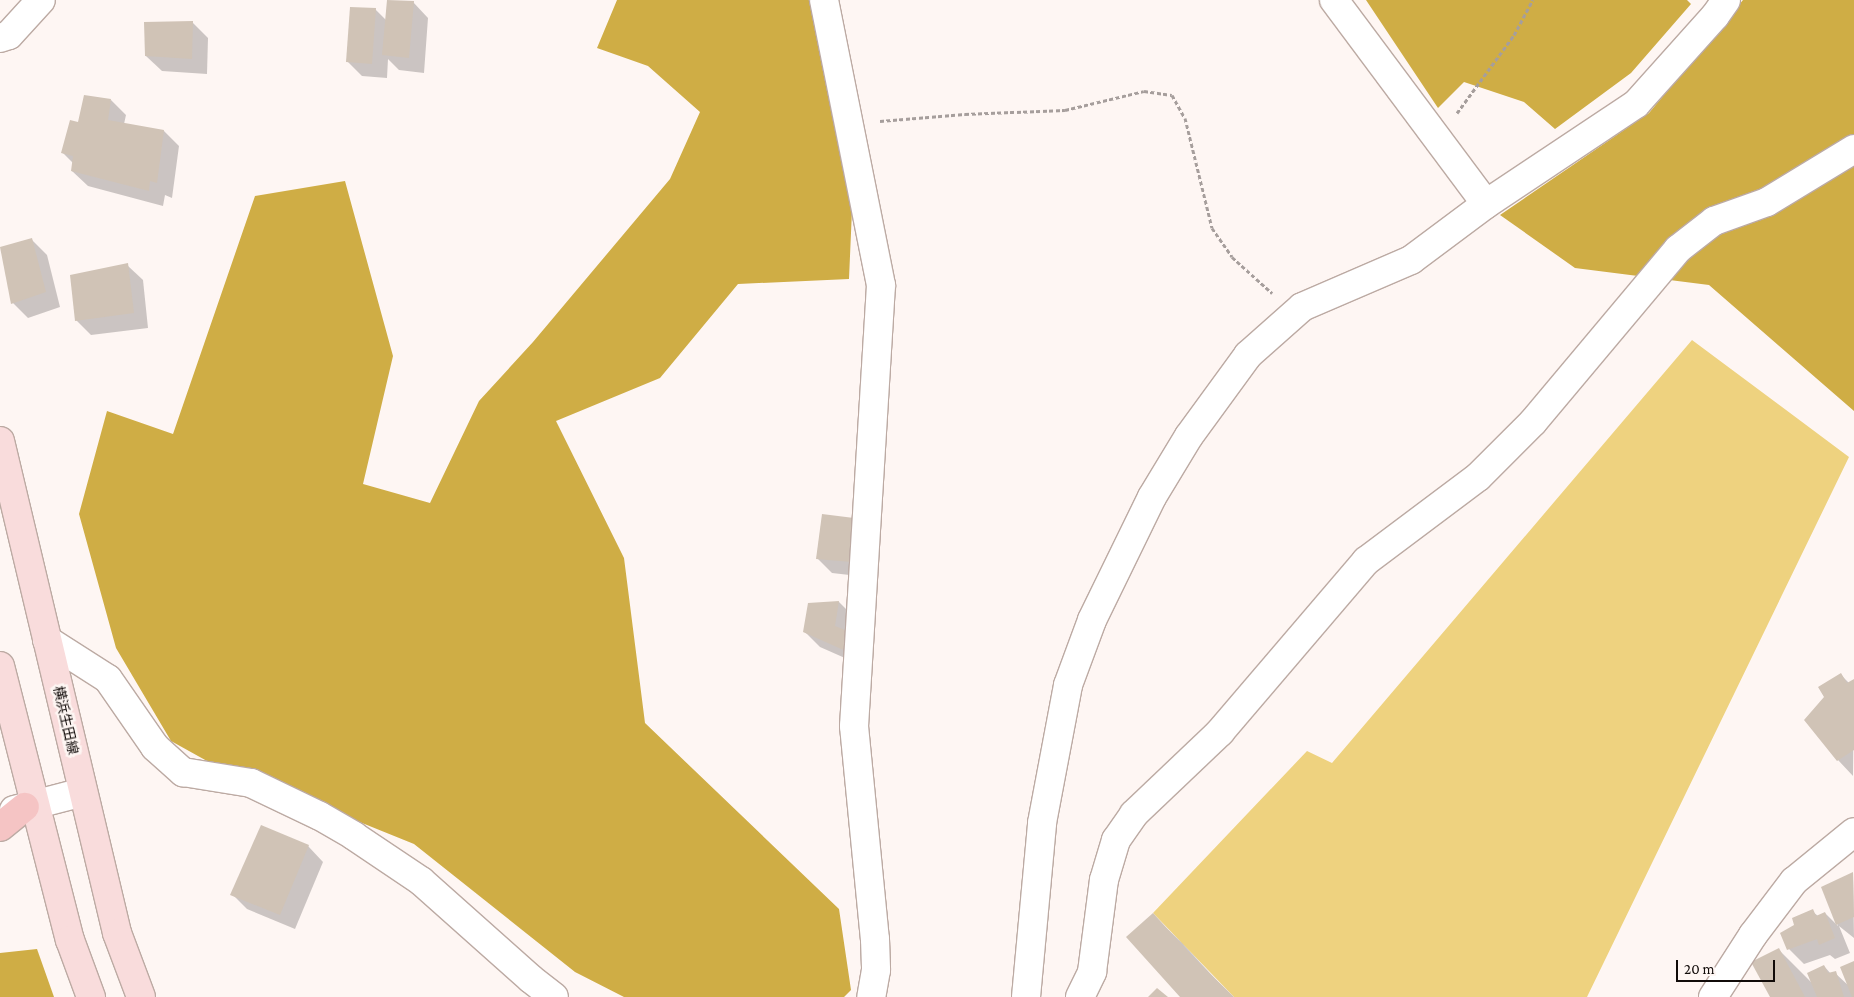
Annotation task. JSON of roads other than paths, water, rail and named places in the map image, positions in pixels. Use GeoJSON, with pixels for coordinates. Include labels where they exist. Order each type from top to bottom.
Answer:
{"type":"FeatureCollection","features":[{"type":"Feature","properties":{"kind":"highway"},"geometry":{"type":"LineString","coordinates":[[0,827],[20,808]]}},
{"type":"Feature","properties":{"kind":"main road","name":"横浜生田線"},"geometry":{"type":"LineString","coordinates":[[0,441],[117,933],[141,997]]}},
{"type":"Feature","properties":{"kind":"main road"},"geometry":{"type":"LineString","coordinates":[[0,666],[20,808],[91,997]]}},
{"type":"Feature","properties":{"kind":"street"},"geometry":{"type":"LineString","coordinates":[[0,38],[9,34],[41,0]]}},
{"type":"Feature","properties":{"kind":"street"},"geometry":{"type":"LineString","coordinates":[[824,0],[882,285],[854,726],[875,939],[876,970],[871,997]]}},
{"type":"Feature","properties":{"kind":"street"},"geometry":{"type":"LineString","coordinates":[[1334,0],[1486,204]]}},
{"type":"Feature","properties":{"kind":"street"},"geometry":{"type":"LineString","coordinates":[[1026,997],[1042,823],[1068,685],[1092,620],[1152,497],[1189,436],[1248,355],[1302,306],[1411,260],[1486,204],[1636,104],[1715,16],[1726,0]]}},
{"type":"Feature","properties":{"kind":"street"},"geometry":{"type":"LineString","coordinates":[[1080,997],[1092,972],[1104,880],[1116,840],[1134,814],[1220,732],[1366,561],[1478,477],[1533,422],[1678,249],[1714,220],[1767,202],[1854,149]]}},
{"type":"Feature","properties":{"kind":"street"},"geometry":{"type":"LineString","coordinates":[[47,640],[108,679],[155,747],[183,772],[252,783],[320,816],[354,836],[422,880],[531,979],[554,997]]}},
{"type":"Feature","properties":{"kind":"street"},"geometry":{"type":"LineString","coordinates":[[20,808],[83,792]]}},
{"type":"Feature","properties":{"kind":"street"},"geometry":{"type":"LineString","coordinates":[[1713,997],[1753,936],[1794,881],[1854,832]]}}]}
